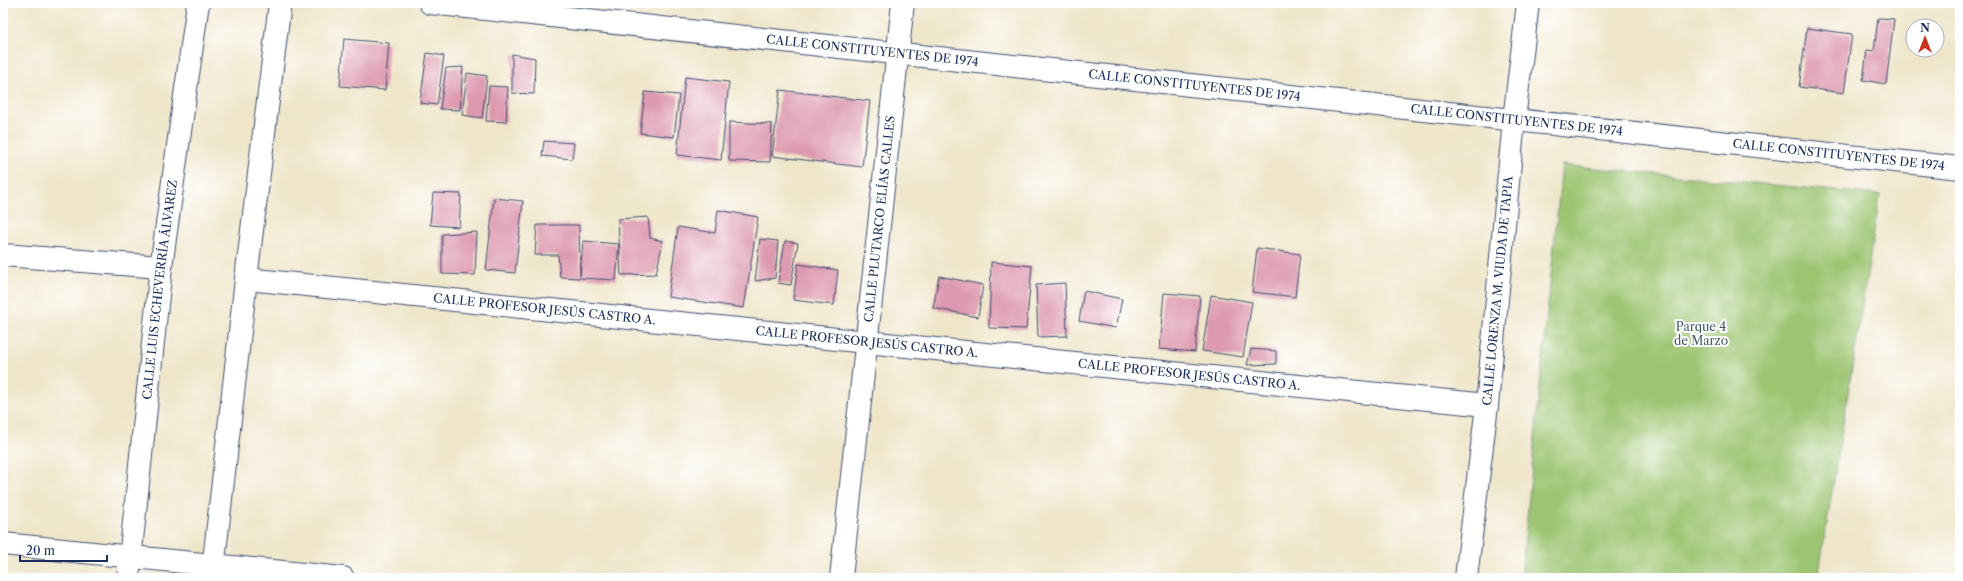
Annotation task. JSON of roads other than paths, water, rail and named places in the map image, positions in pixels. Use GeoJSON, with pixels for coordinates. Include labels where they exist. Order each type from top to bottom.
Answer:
{"type":"FeatureCollection","features":[{"type":"Feature","properties":{"kind":"street","name":"CALLE LUIS ECHEVERRÍA ÁLVAREZ"},"geometry":{"type":"LineString","coordinates":[[128,578],[161,267],[198,3]]}},
{"type":"Feature","properties":{"kind":"street"},"geometry":{"type":"LineString","coordinates":[[213,571],[246,279],[280,3]]}},
{"type":"Feature","properties":{"kind":"street","name":"CALLE CONSTITUYENTES DE 1974"},"geometry":{"type":"LineString","coordinates":[[430,3],[1960,168]]}},
{"type":"Feature","properties":{"kind":"street","name":"CALLE PLUTARCO ELÍAS CALLES"},"geometry":{"type":"LineString","coordinates":[[841,578],[903,3]]}},
{"type":"Feature","properties":{"kind":"street","name":"CALLE LORENZA M. VIUDA DE TAPIA"},"geometry":{"type":"LineString","coordinates":[[1466,578],[1487,404],[1514,120],[1528,3]]}},
{"type":"Feature","properties":{"kind":"street"},"geometry":{"type":"LineString","coordinates":[[3,255],[161,267]]}},
{"type":"Feature","properties":{"kind":"street","name":"CALLE PROFESOR JESÚS CASTRO A."},"geometry":{"type":"LineString","coordinates":[[246,279],[1487,404]]}},
{"type":"Feature","properties":{"kind":"street"},"geometry":{"type":"LineString","coordinates":[[3,544],[130,556],[213,571],[343,578]]}},
{"type":"Feature","properties":{"kind":"park label","name":"Parque 4 de Marzo"},"geometry":{"type":"Point","coordinates":[1701,334]}}]}
